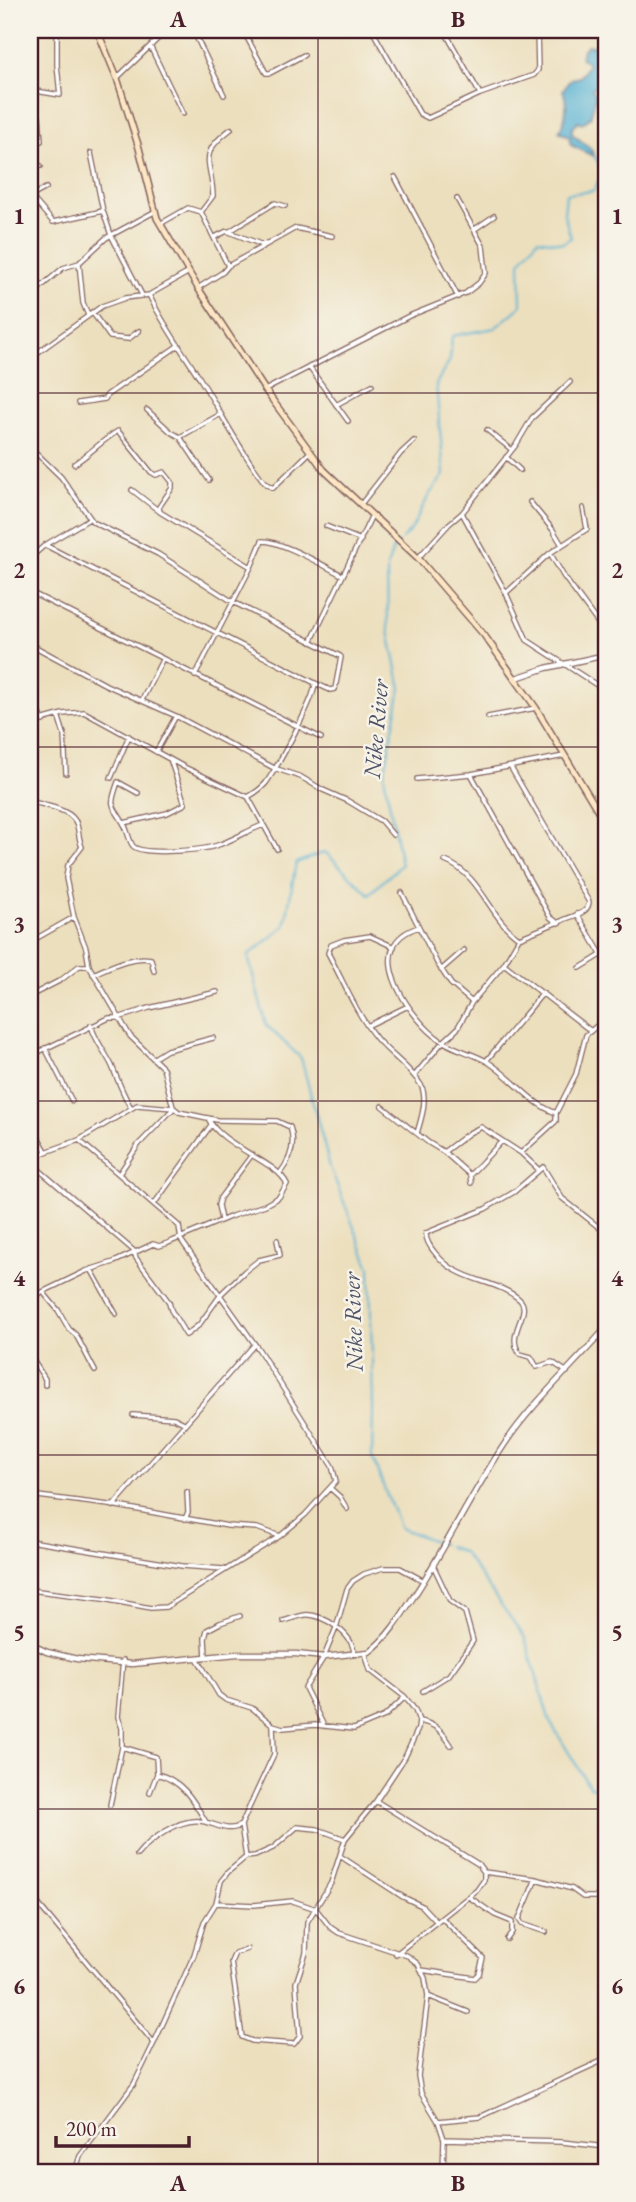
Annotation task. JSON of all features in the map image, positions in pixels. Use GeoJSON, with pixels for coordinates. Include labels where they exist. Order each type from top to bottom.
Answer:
{"type":"FeatureCollection","features":[{"type":"Feature","properties":{"kind":"main road"},"geometry":{"type":"LineString","coordinates":[[97,30],[117,78],[155,212],[198,288],[265,390],[324,470],[418,558],[484,635],[536,708],[606,824]]}},
{"type":"Feature","properties":{"kind":"street"},"geometry":{"type":"LineString","coordinates":[[30,90],[60,95],[58,30]]}},
{"type":"Feature","properties":{"kind":"street"},"geometry":{"type":"LineString","coordinates":[[117,78],[167,30]]}},
{"type":"Feature","properties":{"kind":"street"},"geometry":{"type":"LineString","coordinates":[[193,30],[224,94]]}},
{"type":"Feature","properties":{"kind":"street"},"geometry":{"type":"LineString","coordinates":[[243,30],[265,73],[304,55]]}},
{"type":"Feature","properties":{"kind":"street"},"geometry":{"type":"LineString","coordinates":[[372,30],[424,117],[432,117],[480,94],[530,78],[536,73],[537,30]]}},
{"type":"Feature","properties":{"kind":"street"},"geometry":{"type":"LineString","coordinates":[[444,30],[480,94]]}},
{"type":"Feature","properties":{"kind":"street"},"geometry":{"type":"LineString","coordinates":[[150,46],[183,114]]}},
{"type":"Feature","properties":{"kind":"street"},"geometry":{"type":"LineString","coordinates":[[30,72],[30,78]]}},
{"type":"Feature","properties":{"kind":"street"},"geometry":{"type":"LineString","coordinates":[[30,141],[41,141],[39,117]]}},
{"type":"Feature","properties":{"kind":"street"},"geometry":{"type":"LineString","coordinates":[[201,212],[213,196],[209,153],[217,139],[231,129]]}},
{"type":"Feature","properties":{"kind":"street"},"geometry":{"type":"LineString","coordinates":[[91,153],[111,235],[142,295]]}},
{"type":"Feature","properties":{"kind":"street"},"geometry":{"type":"LineString","coordinates":[[30,166],[41,166]]}},
{"type":"Feature","properties":{"kind":"street"},"geometry":{"type":"LineString","coordinates":[[395,177],[458,297]]}},
{"type":"Feature","properties":{"kind":"street"},"geometry":{"type":"LineString","coordinates":[[46,188],[35,194],[33,199],[53,222],[103,211]]}},
{"type":"Feature","properties":{"kind":"street"},"geometry":{"type":"LineString","coordinates":[[265,390],[409,316],[472,289],[486,272],[483,246],[457,199]]}},
{"type":"Feature","properties":{"kind":"street"},"geometry":{"type":"LineString","coordinates":[[215,237],[230,231],[275,203],[285,206]]}},
{"type":"Feature","properties":{"kind":"street"},"geometry":{"type":"LineString","coordinates":[[160,224],[188,208],[201,212],[228,266]]}},
{"type":"Feature","properties":{"kind":"street"},"geometry":{"type":"LineString","coordinates":[[30,296],[63,268],[79,263],[111,235],[155,212]]}},
{"type":"Feature","properties":{"kind":"street"},"geometry":{"type":"LineString","coordinates":[[475,229],[494,216]]}},
{"type":"Feature","properties":{"kind":"street"},"geometry":{"type":"LineString","coordinates":[[198,288],[228,266],[296,228],[332,236]]}},
{"type":"Feature","properties":{"kind":"street"},"geometry":{"type":"LineString","coordinates":[[230,231],[260,244],[268,244]]}},
{"type":"Feature","properties":{"kind":"street"},"geometry":{"type":"LineString","coordinates":[[79,263],[83,303],[110,337],[128,339],[139,331]]}},
{"type":"Feature","properties":{"kind":"street"},"geometry":{"type":"LineString","coordinates":[[31,355],[114,300],[149,295],[189,272]]}},
{"type":"Feature","properties":{"kind":"street"},"geometry":{"type":"LineString","coordinates":[[149,295],[219,415],[262,478],[273,488],[310,452]]}},
{"type":"Feature","properties":{"kind":"street"},"geometry":{"type":"LineString","coordinates":[[78,403],[106,399],[107,395],[179,345]]}},
{"type":"Feature","properties":{"kind":"street"},"geometry":{"type":"LineString","coordinates":[[309,367],[348,421]]}},
{"type":"Feature","properties":{"kind":"street"},"geometry":{"type":"LineString","coordinates":[[418,558],[462,513],[512,450],[532,418],[570,382]]}},
{"type":"Feature","properties":{"kind":"street"},"geometry":{"type":"LineString","coordinates":[[336,405],[372,385]]}},
{"type":"Feature","properties":{"kind":"street"},"geometry":{"type":"LineString","coordinates":[[30,407],[36,422]]}},
{"type":"Feature","properties":{"kind":"street"},"geometry":{"type":"LineString","coordinates":[[147,410],[180,438],[209,480]]}},
{"type":"Feature","properties":{"kind":"street"},"geometry":{"type":"LineString","coordinates":[[180,438],[219,415]]}},
{"type":"Feature","properties":{"kind":"street"},"geometry":{"type":"LineString","coordinates":[[487,430],[512,450]]}},
{"type":"Feature","properties":{"kind":"street"},"geometry":{"type":"LineString","coordinates":[[74,464],[118,431],[151,472],[156,475],[164,472],[173,482],[159,507],[160,512]]}},
{"type":"Feature","properties":{"kind":"street"},"geometry":{"type":"LineString","coordinates":[[360,506],[401,453],[414,441]]}},
{"type":"Feature","properties":{"kind":"street"},"geometry":{"type":"LineString","coordinates":[[30,447],[61,477],[89,519],[179,567],[233,602],[341,657],[335,690],[315,683],[45,545]]}},
{"type":"Feature","properties":{"kind":"street"},"geometry":{"type":"LineString","coordinates":[[506,457],[520,470]]}},
{"type":"Feature","properties":{"kind":"street"},"geometry":{"type":"LineString","coordinates":[[132,490],[160,512],[251,567]]}},
{"type":"Feature","properties":{"kind":"street"},"geometry":{"type":"LineString","coordinates":[[530,502],[562,545]]}},
{"type":"Feature","properties":{"kind":"street"},"geometry":{"type":"LineString","coordinates":[[506,593],[550,553],[587,528],[583,508]]}},
{"type":"Feature","properties":{"kind":"street"},"geometry":{"type":"LineString","coordinates":[[462,513],[506,593],[527,640],[606,691]]}},
{"type":"Feature","properties":{"kind":"street"},"geometry":{"type":"LineString","coordinates":[[311,642],[372,515]]}},
{"type":"Feature","properties":{"kind":"street"},"geometry":{"type":"LineString","coordinates":[[30,558],[45,545],[89,519]]}},
{"type":"Feature","properties":{"kind":"street"},"geometry":{"type":"LineString","coordinates":[[326,526],[361,540]]}},
{"type":"Feature","properties":{"kind":"street"},"geometry":{"type":"LineString","coordinates":[[195,676],[264,540],[342,575]]}},
{"type":"Feature","properties":{"kind":"street"},"geometry":{"type":"LineString","coordinates":[[550,553],[606,634]]}},
{"type":"Feature","properties":{"kind":"street"},"geometry":{"type":"LineString","coordinates":[[30,592],[321,738]]}},
{"type":"Feature","properties":{"kind":"street"},"geometry":{"type":"LineString","coordinates":[[30,644],[106,685],[176,716],[274,768],[301,777],[348,801],[381,821],[393,835]]}},
{"type":"Feature","properties":{"kind":"street"},"geometry":{"type":"LineString","coordinates":[[516,678],[606,655]]}},
{"type":"Feature","properties":{"kind":"street"},"geometry":{"type":"LineString","coordinates":[[142,700],[162,660]]}},
{"type":"Feature","properties":{"kind":"street"},"geometry":{"type":"LineString","coordinates":[[248,797],[265,784],[297,727],[314,692],[315,683]]}},
{"type":"Feature","properties":{"kind":"street"},"geometry":{"type":"LineString","coordinates":[[31,691],[43,720]]}},
{"type":"Feature","properties":{"kind":"street"},"geometry":{"type":"LineString","coordinates":[[488,717],[536,708]]}},
{"type":"Feature","properties":{"kind":"street"},"geometry":{"type":"LineString","coordinates":[[30,723],[58,715],[83,712],[170,760],[248,797],[277,849]]}},
{"type":"Feature","properties":{"kind":"street"},"geometry":{"type":"LineString","coordinates":[[58,715],[64,734],[66,772]]}},
{"type":"Feature","properties":{"kind":"street"},"geometry":{"type":"LineString","coordinates":[[156,752],[176,716]]}},
{"type":"Feature","properties":{"kind":"street"},"geometry":{"type":"LineString","coordinates":[[111,778],[129,736]]}},
{"type":"Feature","properties":{"kind":"street"},"geometry":{"type":"LineString","coordinates":[[417,779],[511,768],[566,755]]}},
{"type":"Feature","properties":{"kind":"street"},"geometry":{"type":"LineString","coordinates":[[124,823],[167,813],[185,804],[170,760]]}},
{"type":"Feature","properties":{"kind":"street"},"geometry":{"type":"LineString","coordinates":[[415,1075],[457,1029],[471,1002],[504,964],[519,938],[585,913],[589,902],[511,768]]}},
{"type":"Feature","properties":{"kind":"street"},"geometry":{"type":"LineString","coordinates":[[105,774],[138,793]]}},
{"type":"Feature","properties":{"kind":"street"},"geometry":{"type":"LineString","coordinates":[[471,774],[545,909],[553,921],[558,923]]}},
{"type":"Feature","properties":{"kind":"street"},"geometry":{"type":"LineString","coordinates":[[118,782],[112,799],[113,809],[124,823],[135,847],[152,852],[207,849],[262,825]]}},
{"type":"Feature","properties":{"kind":"street"},"geometry":{"type":"LineString","coordinates":[[30,801],[62,810],[77,823],[82,847],[68,865],[66,878],[74,917],[86,948],[89,966],[130,1036],[163,1068],[174,1108],[178,1112],[225,1122],[277,1121],[290,1127],[293,1140],[290,1158],[280,1172]]}},
{"type":"Feature","properties":{"kind":"street"},"geometry":{"type":"LineString","coordinates":[[599,811],[606,805]]}},
{"type":"Feature","properties":{"kind":"street"},"geometry":{"type":"LineString","coordinates":[[445,861],[469,875],[491,908],[519,938]]}},
{"type":"Feature","properties":{"kind":"street"},"geometry":{"type":"LineString","coordinates":[[401,893],[441,970],[451,984],[471,1002]]}},
{"type":"Feature","properties":{"kind":"street"},"geometry":{"type":"LineString","coordinates":[[577,914],[604,953],[580,968]]}},
{"type":"Feature","properties":{"kind":"street"},"geometry":{"type":"LineString","coordinates":[[30,942],[74,917]]}},
{"type":"Feature","properties":{"kind":"street"},"geometry":{"type":"LineString","coordinates":[[419,926],[401,935],[388,958],[390,969],[408,1006],[436,1037],[486,1061],[545,1109],[556,1113]]}},
{"type":"Feature","properties":{"kind":"street"},"geometry":{"type":"LineString","coordinates":[[394,947],[370,936],[344,940],[329,948],[332,960],[367,1026],[382,1045],[415,1075],[421,1086],[422,1119],[417,1133]]}},
{"type":"Feature","properties":{"kind":"street"},"geometry":{"type":"LineString","coordinates":[[441,970],[464,950]]}},
{"type":"Feature","properties":{"kind":"street"},"geometry":{"type":"LineString","coordinates":[[93,974],[118,964],[146,958],[151,959],[154,971]]}},
{"type":"Feature","properties":{"kind":"street"},"geometry":{"type":"LineString","coordinates":[[504,964],[591,1031]]}},
{"type":"Feature","properties":{"kind":"street"},"geometry":{"type":"LineString","coordinates":[[30,996],[61,980],[79,966],[89,966]]}},
{"type":"Feature","properties":{"kind":"street"},"geometry":{"type":"LineString","coordinates":[[30,1055],[113,1017],[118,1018],[217,992]]}},
{"type":"Feature","properties":{"kind":"street"},"geometry":{"type":"LineString","coordinates":[[486,1061],[543,993]]}},
{"type":"Feature","properties":{"kind":"street"},"geometry":{"type":"LineString","coordinates":[[367,1026],[408,1006]]}},
{"type":"Feature","properties":{"kind":"street"},"geometry":{"type":"LineString","coordinates":[[522,1153],[556,1121],[556,1113],[576,1074],[586,1035],[606,1018]]}},
{"type":"Feature","properties":{"kind":"street"},"geometry":{"type":"LineString","coordinates":[[91,1025],[94,1038],[111,1065],[117,1084],[131,1108]]}},
{"type":"Feature","properties":{"kind":"street"},"geometry":{"type":"LineString","coordinates":[[155,1058],[167,1050],[213,1038]]}},
{"type":"Feature","properties":{"kind":"street"},"geometry":{"type":"LineString","coordinates":[[45,1048],[72,1101]]}},
{"type":"Feature","properties":{"kind":"street"},"geometry":{"type":"LineString","coordinates":[[174,1108],[137,1105],[79,1139],[30,1162],[134,1251],[136,1258],[169,1303],[186,1335],[198,1325],[220,1296],[259,1261],[280,1255],[277,1240]]}},
{"type":"Feature","properties":{"kind":"street"},"geometry":{"type":"LineString","coordinates":[[382,1106],[444,1152],[470,1175],[471,1183]]}},
{"type":"Feature","properties":{"kind":"street"},"geometry":{"type":"LineString","coordinates":[[119,1174],[139,1144],[174,1108]]}},
{"type":"Feature","properties":{"kind":"street"},"geometry":{"type":"LineString","coordinates":[[30,1298],[134,1251],[153,1244],[159,1246],[279,1197],[287,1184],[280,1172],[251,1156],[211,1125],[208,1118]]}},
{"type":"Feature","properties":{"kind":"street"},"geometry":{"type":"LineString","coordinates":[[30,1123],[47,1152]]}},
{"type":"Feature","properties":{"kind":"street"},"geometry":{"type":"LineString","coordinates":[[154,1204],[211,1125]]}},
{"type":"Feature","properties":{"kind":"street"},"geometry":{"type":"LineString","coordinates":[[444,1152],[481,1127],[522,1153],[527,1161],[539,1170]]}},
{"type":"Feature","properties":{"kind":"street"},"geometry":{"type":"LineString","coordinates":[[30,1590],[103,1598],[159,1609],[280,1536],[336,1480],[331,1466],[254,1345],[181,1237],[179,1226],[79,1139]]}},
{"type":"Feature","properties":{"kind":"street"},"geometry":{"type":"LineString","coordinates":[[470,1175],[502,1141]]}},
{"type":"Feature","properties":{"kind":"street"},"geometry":{"type":"LineString","coordinates":[[221,1220],[218,1205],[220,1198],[251,1156]]}},
{"type":"Feature","properties":{"kind":"street"},"geometry":{"type":"LineString","coordinates":[[567,1372],[552,1362],[537,1367],[531,1357],[517,1351],[514,1333],[522,1316],[522,1302],[508,1292],[453,1269],[426,1240],[426,1233],[485,1209],[514,1192],[545,1168],[562,1198],[606,1233]]}},
{"type":"Feature","properties":{"kind":"street"},"geometry":{"type":"LineString","coordinates":[[91,1269],[116,1314]]}},
{"type":"Feature","properties":{"kind":"street"},"geometry":{"type":"LineString","coordinates":[[30,1286],[37,1294]]}},
{"type":"Feature","properties":{"kind":"street"},"geometry":{"type":"LineString","coordinates":[[43,1292],[76,1335],[95,1371]]}},
{"type":"Feature","properties":{"kind":"street"},"geometry":{"type":"LineString","coordinates":[[30,1668],[31,1645],[60,1656],[122,1661],[206,1658],[237,1654],[324,1657],[372,1650],[398,1620],[424,1581],[505,1443],[532,1408],[606,1328]]}},
{"type":"Feature","properties":{"kind":"street"},"geometry":{"type":"LineString","coordinates":[[113,1506],[254,1345]]}},
{"type":"Feature","properties":{"kind":"street"},"geometry":{"type":"LineString","coordinates":[[30,1356],[45,1379],[45,1385]]}},
{"type":"Feature","properties":{"kind":"street"},"geometry":{"type":"LineString","coordinates":[[133,1415],[173,1418],[184,1423]]}},
{"type":"Feature","properties":{"kind":"street"},"geometry":{"type":"LineString","coordinates":[[330,1488],[340,1497],[347,1510]]}},
{"type":"Feature","properties":{"kind":"street"},"geometry":{"type":"LineString","coordinates":[[185,1519],[188,1512],[187,1492]]}},
{"type":"Feature","properties":{"kind":"street"},"geometry":{"type":"LineString","coordinates":[[30,1495],[257,1528],[280,1536]]}},
{"type":"Feature","properties":{"kind":"street"},"geometry":{"type":"LineString","coordinates":[[30,1541],[160,1563],[226,1569]]}},
{"type":"Feature","properties":{"kind":"street"},"geometry":{"type":"LineString","coordinates":[[423,1691],[445,1679],[473,1641],[465,1612],[450,1601],[433,1565]]}},
{"type":"Feature","properties":{"kind":"street"},"geometry":{"type":"LineString","coordinates":[[324,1726],[305,1688],[324,1657],[347,1590],[353,1581],[383,1568],[400,1568],[424,1581]]}},
{"type":"Feature","properties":{"kind":"street"},"geometry":{"type":"LineString","coordinates":[[283,1621],[315,1615],[352,1642],[354,1654]]}},
{"type":"Feature","properties":{"kind":"street"},"geometry":{"type":"LineString","coordinates":[[206,1658],[205,1638],[208,1630],[240,1616]]}},
{"type":"Feature","properties":{"kind":"street"},"geometry":{"type":"LineString","coordinates":[[247,1949],[236,1953],[231,1962],[242,2037],[252,2041],[294,2044],[300,2036],[296,1983],[306,1953],[307,1922],[331,1883],[345,1839],[376,1801],[405,1757],[418,1729],[419,1721],[415,1710],[405,1697],[370,1670],[366,1652]]}},
{"type":"Feature","properties":{"kind":"street"},"geometry":{"type":"LineString","coordinates":[[196,1658],[219,1695],[252,1708],[272,1726],[354,1729],[385,1716],[405,1697]]}},
{"type":"Feature","properties":{"kind":"street"},"geometry":{"type":"LineString","coordinates":[[110,1805],[122,1747],[122,1728],[118,1717],[122,1661]]}},
{"type":"Feature","properties":{"kind":"street"},"geometry":{"type":"LineString","coordinates":[[30,1680],[30,1719]]}},
{"type":"Feature","properties":{"kind":"street"},"geometry":{"type":"LineString","coordinates":[[419,1721],[431,1723],[441,1730],[451,1745]]}},
{"type":"Feature","properties":{"kind":"street"},"geometry":{"type":"LineString","coordinates":[[246,1857],[241,1825],[274,1754],[272,1726]]}},
{"type":"Feature","properties":{"kind":"street"},"geometry":{"type":"LineString","coordinates":[[122,1747],[156,1757],[157,1774],[150,1792]]}},
{"type":"Feature","properties":{"kind":"street"},"geometry":{"type":"LineString","coordinates":[[157,1774],[177,1782],[188,1793],[206,1822]]}},
{"type":"Feature","properties":{"kind":"street"},"geometry":{"type":"LineString","coordinates":[[376,1801],[478,1864],[485,1872],[536,1879],[572,1889],[583,1897],[606,1897]]}},
{"type":"Feature","properties":{"kind":"street"},"geometry":{"type":"LineString","coordinates":[[137,1855],[151,1840],[192,1821],[228,1829],[241,1825]]}},
{"type":"Feature","properties":{"kind":"street"},"geometry":{"type":"LineString","coordinates":[[75,2172],[80,2156],[134,2084],[194,1955],[204,1922],[216,1903],[221,1881],[246,1857],[273,1848],[297,1827],[317,1829],[345,1839]]}},
{"type":"Feature","properties":{"kind":"street"},"geometry":{"type":"LineString","coordinates":[[340,1856],[403,1897],[422,1906],[437,1922]]}},
{"type":"Feature","properties":{"kind":"street"},"geometry":{"type":"LineString","coordinates":[[396,1954],[468,1897],[484,1880],[485,1872]]}},
{"type":"Feature","properties":{"kind":"street"},"geometry":{"type":"LineString","coordinates":[[536,1879],[519,1919],[522,1924],[546,1933]]}},
{"type":"Feature","properties":{"kind":"street"},"geometry":{"type":"LineString","coordinates":[[30,1891],[154,2043]]}},
{"type":"Feature","properties":{"kind":"street"},"geometry":{"type":"LineString","coordinates":[[468,1897],[495,1915],[512,1922],[512,1932],[507,1940]]}},
{"type":"Feature","properties":{"kind":"street"},"geometry":{"type":"LineString","coordinates":[[216,1903],[254,1905],[293,1901],[316,1909],[330,1927],[339,1933],[413,1959],[421,1970],[428,1996],[418,2076],[421,2093],[438,2121],[444,2139],[443,2172]]}},
{"type":"Feature","properties":{"kind":"street"},"geometry":{"type":"LineString","coordinates":[[421,1970],[475,1978],[479,1975],[484,1959],[443,1919]]}},
{"type":"Feature","properties":{"kind":"street"},"geometry":{"type":"LineString","coordinates":[[428,1996],[468,2012]]}},
{"type":"Feature","properties":{"kind":"street"},"geometry":{"type":"LineString","coordinates":[[438,2121],[480,2117],[606,2059]]}},
{"type":"Feature","properties":{"kind":"street"},"geometry":{"type":"LineString","coordinates":[[444,2139],[562,2142],[606,2147]]}},
{"type":"Feature","properties":{"kind":"water"},"geometry":{"type":"Polygon","coordinates":[[[587,45],[603,48],[606,45],[606,74],[599,76],[599,82],[592,89],[596,96],[590,118],[582,123],[578,121],[572,134],[590,148],[595,157],[571,145],[569,136],[559,131],[566,111],[563,90],[571,79],[580,77],[587,66],[587,62],[581,58],[587,45]]]}},
{"type":"Feature","properties":{"kind":"waterway","name":"Nike River"},"geometry":{"type":"LineString","coordinates":[[402,539],[411,530],[429,495],[444,475],[436,384],[450,360],[452,336],[495,328],[521,306],[520,262],[538,239],[562,243],[571,238],[564,214],[566,194],[593,191],[604,172],[594,156]]}},
{"type":"Feature","properties":{"kind":"waterway","name":"Nike River"},"geometry":{"type":"LineString","coordinates":[[398,543],[387,567],[388,627],[401,688],[384,775],[401,865],[369,894],[325,852],[296,863],[285,926],[248,956],[266,1025],[301,1058],[330,1167],[370,1268],[372,1457],[400,1528],[442,1544]]}},
{"type":"Feature","properties":{"kind":"waterway","name":"Nike River"},"geometry":{"type":"LineString","coordinates":[[447,1546],[463,1552],[525,1638],[550,1722],[590,1787],[606,1787]]}}]}
